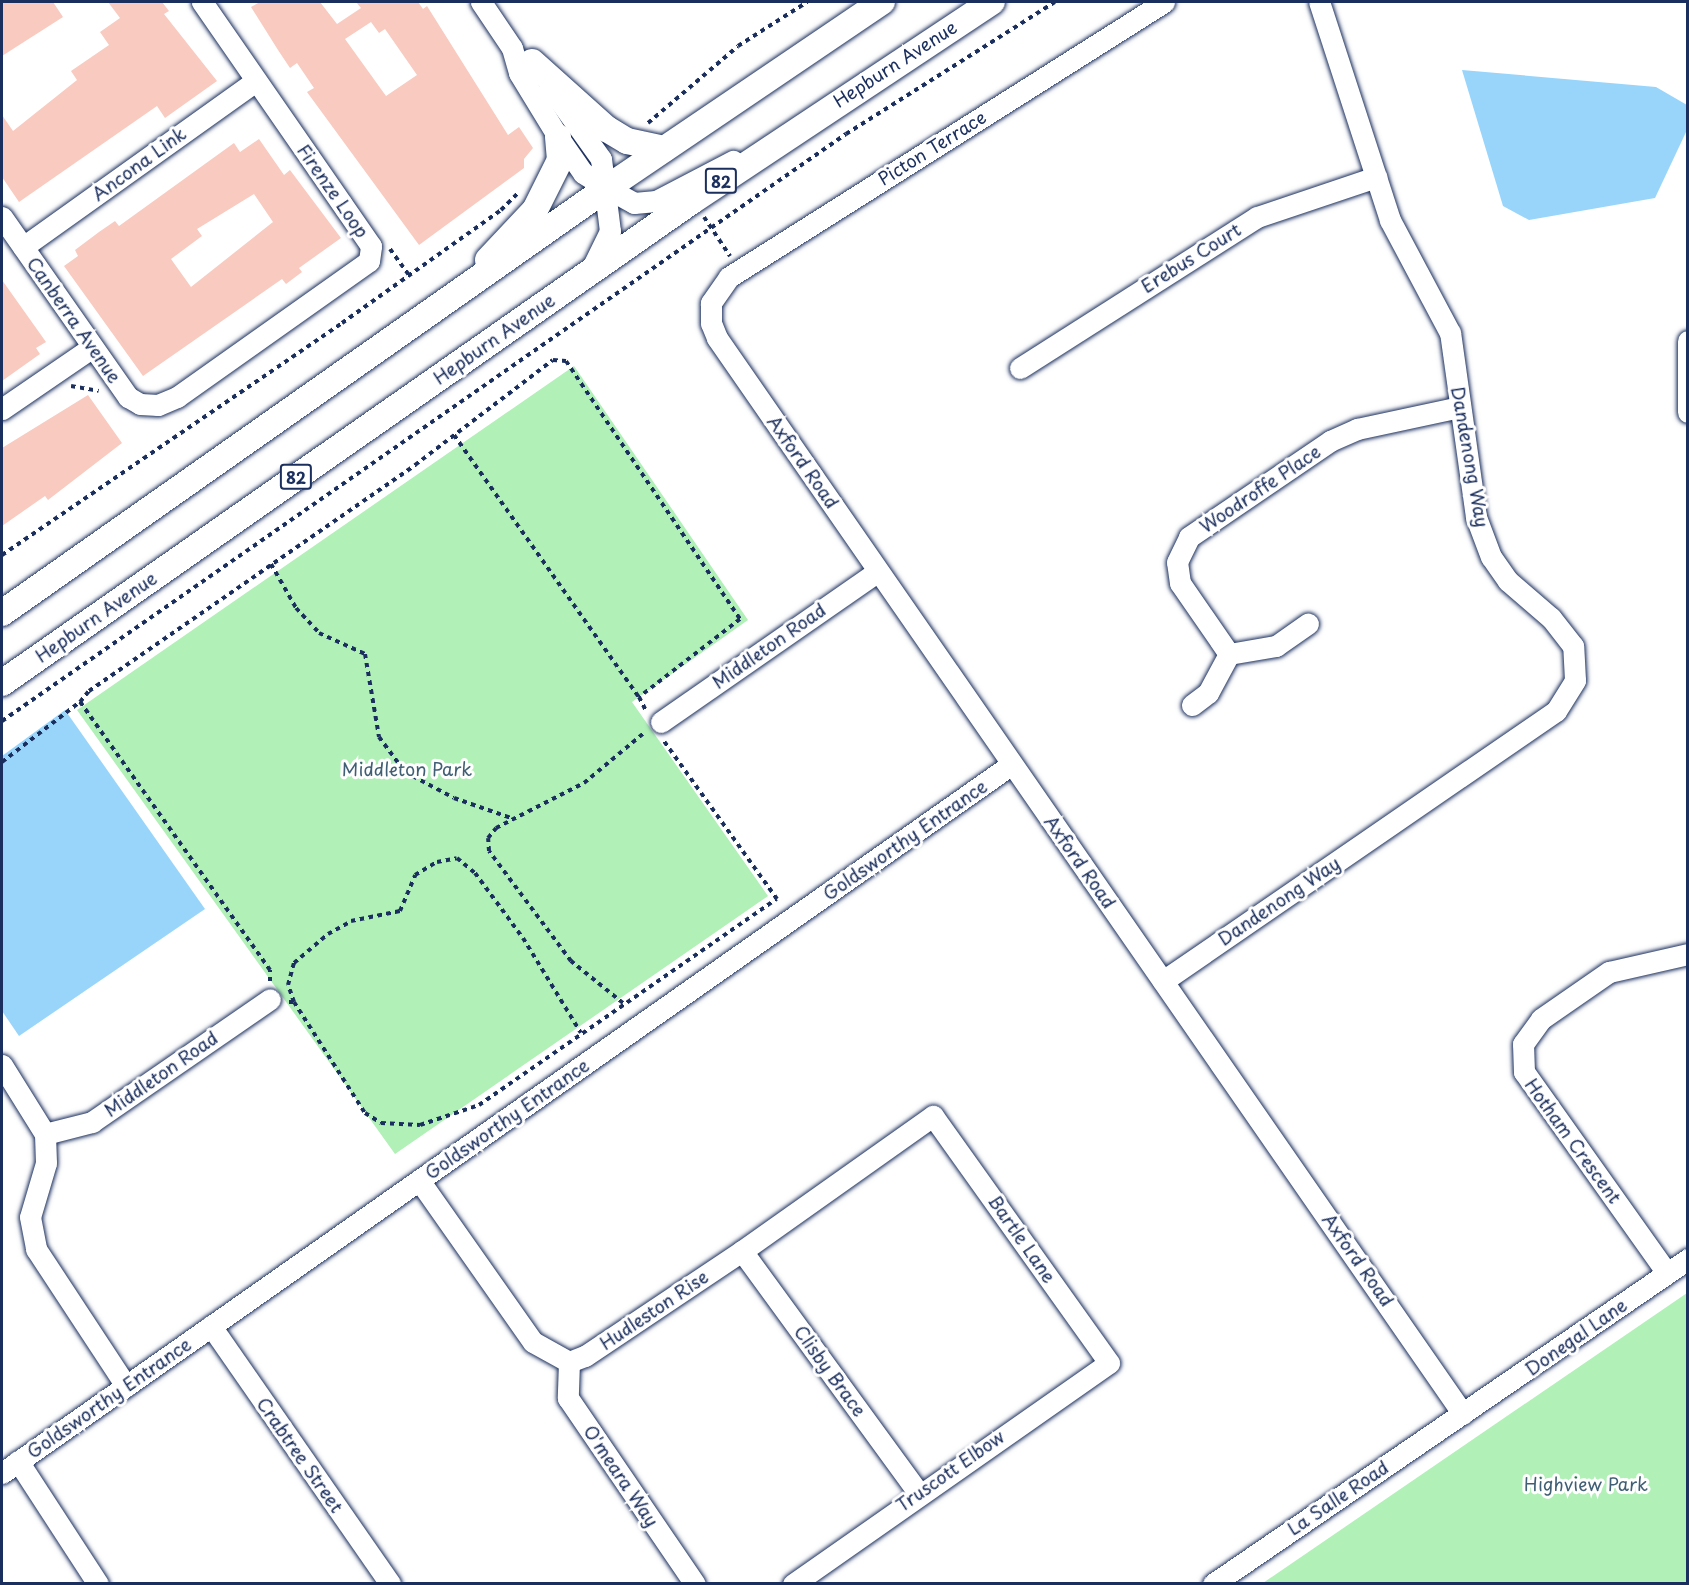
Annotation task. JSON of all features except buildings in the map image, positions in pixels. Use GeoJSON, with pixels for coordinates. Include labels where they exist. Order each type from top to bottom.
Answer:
{"type":"FeatureCollection","features":[{"type":"Feature","properties":{"kind":"main road"},"geometry":{"type":"LineString","coordinates":[[2,613],[422,322],[664,148],[882,2]]}},
{"type":"Feature","properties":{"kind":"main road","name":"Hepburn Avenue"},"geometry":{"type":"LineString","coordinates":[[2,683],[591,271],[852,92],[992,2]]}},
{"type":"Feature","properties":{"kind":"main road"},"geometry":{"type":"LineString","coordinates":[[522,55],[607,129],[627,141],[664,148]]}},
{"type":"Feature","properties":{"kind":"main road"},"geometry":{"type":"LineString","coordinates":[[422,322],[535,210],[560,160],[558,137]]}},
{"type":"Feature","properties":{"kind":"street","name":"Firenze Loop"},"geometry":{"type":"LineString","coordinates":[[158,405],[177,397],[369,261],[370,246],[202,2]]}},
{"type":"Feature","properties":{"kind":"street"},"geometry":{"type":"LineString","coordinates":[[482,2],[601,159],[607,188],[610,231],[591,271]]}},
{"type":"Feature","properties":{"kind":"street","name":"Picton Terrace"},"geometry":{"type":"LineString","coordinates":[[711,303],[718,288],[740,270],[1164,2]]}},
{"type":"Feature","properties":{"kind":"street","name":"Dandenong Way"},"geometry":{"type":"LineString","coordinates":[[1162,981],[1556,711],[1575,680],[1573,646],[1551,618],[1508,581],[1491,557],[1476,517],[1450,333],[1402,252],[1319,2]]}},
{"type":"Feature","properties":{"kind":"street"},"geometry":{"type":"LineString","coordinates":[[522,55],[519,72],[558,137],[583,173],[634,203],[671,196],[852,92]]}},
{"type":"Feature","properties":{"kind":"street","name":"Ancona Link"},"geometry":{"type":"LineString","coordinates":[[22,247],[256,81]]}},
{"type":"Feature","properties":{"kind":"street","name":"Erebus Court"},"geometry":{"type":"LineString","coordinates":[[1020,368],[1257,217],[1376,177]]}},
{"type":"Feature","properties":{"kind":"street","name":"Canberra Avenue"},"geometry":{"type":"LineString","coordinates":[[2,217],[121,389],[140,404],[158,405]]}},
{"type":"Feature","properties":{"kind":"street","name":"Axford Road"},"geometry":{"type":"LineString","coordinates":[[711,303],[717,338],[1463,1414]]}},
{"type":"Feature","properties":{"kind":"street"},"geometry":{"type":"LineString","coordinates":[[1688,341],[1688,412]]}},
{"type":"Feature","properties":{"kind":"street"},"geometry":{"type":"LineString","coordinates":[[2,409],[91,348]]}},
{"type":"Feature","properties":{"kind":"street","name":"Woodroffe Place"},"geometry":{"type":"LineString","coordinates":[[1229,654],[1180,583],[1177,562],[1189,537],[1330,441],[1357,429],[1460,407]]}},
{"type":"Feature","properties":{"kind":"street","name":"Middleton Road"},"geometry":{"type":"LineString","coordinates":[[657,724],[878,571]]}},
{"type":"Feature","properties":{"kind":"street"},"geometry":{"type":"LineString","coordinates":[[1192,705],[1208,693],[1229,654],[1276,646],[1308,624]]}},
{"type":"Feature","properties":{"kind":"street","name":"Goldsworthy Entrance"},"geometry":{"type":"LineString","coordinates":[[10,1467],[1012,764]]}},
{"type":"Feature","properties":{"kind":"street","name":"Hotham Crescent"},"geometry":{"type":"LineString","coordinates":[[1667,1273],[1524,1072],[1523,1044],[1541,1019],[1609,972],[1688,954]]}},
{"type":"Feature","properties":{"kind":"street","name":"Middleton Road"},"geometry":{"type":"LineString","coordinates":[[45,1134],[92,1122],[270,999]]}},
{"type":"Feature","properties":{"kind":"street"},"geometry":{"type":"LineString","coordinates":[[2,1065],[45,1134],[46,1163],[30,1217],[36,1249],[126,1386]]}},
{"type":"Feature","properties":{"kind":"street","name":"Hudleston Rise"},"geometry":{"type":"LineString","coordinates":[[569,1362],[585,1356],[742,1251],[933,1116]]}},
{"type":"Feature","properties":{"kind":"street","name":"Bartle Lane"},"geometry":{"type":"LineString","coordinates":[[933,1116],[1109,1363]]}},
{"type":"Feature","properties":{"kind":"street"},"geometry":{"type":"LineString","coordinates":[[419,1180],[533,1342],[569,1362]]}},
{"type":"Feature","properties":{"kind":"street","name":"Clisby Brace"},"geometry":{"type":"LineString","coordinates":[[742,1251],[918,1492]]}},
{"type":"Feature","properties":{"kind":"street","name":"Donegal Lane"},"geometry":{"type":"LineString","coordinates":[[1463,1414],[1688,1259]]}},
{"type":"Feature","properties":{"kind":"street","name":"Crabtree Street"},"geometry":{"type":"LineString","coordinates":[[211,1326],[390,1584]]}},
{"type":"Feature","properties":{"kind":"street","name":"O'meara Way"},"geometry":{"type":"LineString","coordinates":[[569,1362],[568,1398],[695,1584]]}},
{"type":"Feature","properties":{"kind":"street","name":"Truscott Elbow"},"geometry":{"type":"LineString","coordinates":[[793,1584],[918,1492],[1109,1363]]}},
{"type":"Feature","properties":{"kind":"street","name":"La Salle Road"},"geometry":{"type":"LineString","coordinates":[[1213,1584],[1463,1414]]}},
{"type":"Feature","properties":{"kind":"street"},"geometry":{"type":"LineString","coordinates":[[10,1467],[98,1584]]}},
{"type":"Feature","properties":{"kind":"path"},"geometry":{"type":"LineString","coordinates":[[643,128],[738,46],[807,2]]}},
{"type":"Feature","properties":{"kind":"path"},"geometry":{"type":"LineString","coordinates":[[2,721],[711,227],[945,69],[1055,2]]}},
{"type":"Feature","properties":{"kind":"path"},"geometry":{"type":"LineString","coordinates":[[2,555],[501,210],[525,185]]}},
{"type":"Feature","properties":{"kind":"path"},"geometry":{"type":"LineString","coordinates":[[711,227],[740,270]]}},
{"type":"Feature","properties":{"kind":"path","name":"Firenze Loop"},"geometry":{"type":"LineString","coordinates":[[388,247],[409,275]]}},
{"type":"Feature","properties":{"kind":"path"},"geometry":{"type":"LineString","coordinates":[[2,762],[80,702],[89,691],[454,435],[554,360],[566,361],[740,619],[639,697]]}},
{"type":"Feature","properties":{"kind":"path"},"geometry":{"type":"LineString","coordinates":[[59,392],[69,385],[98,389],[105,399],[121,389]]}},
{"type":"Feature","properties":{"kind":"path"},"geometry":{"type":"LineString","coordinates":[[454,435],[639,697],[777,899],[479,1105],[420,1125],[381,1124],[365,1113],[294,1002],[288,985],[294,963],[351,921],[400,911],[414,875],[437,862],[457,858],[475,873],[523,938],[581,1033]]}},
{"type":"Feature","properties":{"kind":"path"},"geometry":{"type":"LineString","coordinates":[[271,564],[296,608],[319,633],[365,654],[379,737],[405,772],[454,798],[515,819]]}},
{"type":"Feature","properties":{"kind":"path"},"geometry":{"type":"LineString","coordinates":[[80,702],[270,970],[270,999],[294,1002]]}},
{"type":"Feature","properties":{"kind":"path"},"geometry":{"type":"LineString","coordinates":[[624,1003],[571,961],[489,851],[488,838],[496,828],[584,783],[621,747],[657,724]]}},
{"type":"Feature","properties":{"kind":"green space","name":"Middleton Park"},"geometry":{"type":"Polygon","coordinates":[[[574,366],[748,620],[632,702],[768,896],[395,1154],[77,710],[574,366]]]}},
{"type":"Feature","properties":{"kind":"green space","name":"Highview Park"},"geometry":{"type":"Polygon","coordinates":[[[1687,1293],[1687,1583],[1263,1583],[1687,1293]]]}},
{"type":"Feature","properties":{"kind":"water"},"geometry":{"type":"Polygon","coordinates":[[[1462,70],[1656,87],[1687,105],[1687,130],[1655,198],[1529,220],[1503,206],[1462,70]]]}},
{"type":"Feature","properties":{"kind":"water"},"geometry":{"type":"Polygon","coordinates":[[[65,710],[205,909],[19,1036],[2,1011],[2,756],[65,710]]]}}]}
